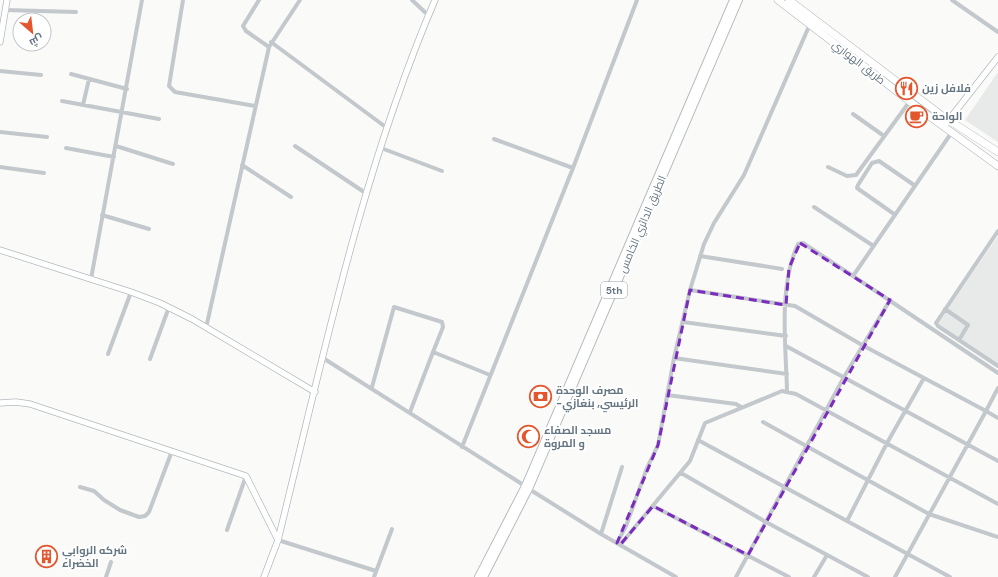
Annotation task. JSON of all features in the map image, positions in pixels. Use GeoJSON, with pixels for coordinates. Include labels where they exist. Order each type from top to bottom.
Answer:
{"type":"FeatureCollection","features":[{"type":"Feature","properties":{"kind":"highway","name":"طريق الهواري"},"geometry":{"type":"LineString","coordinates":[[778,0],[910,101],[998,152]]}},
{"type":"Feature","properties":{"kind":"highway","name":"طريق الهواري"},"geometry":{"type":"LineString","coordinates":[[789,0],[946,123],[952,132],[998,166]]}},
{"type":"Feature","properties":{"kind":"main road"},"geometry":{"type":"LineString","coordinates":[[0,42],[7,0]]}},
{"type":"Feature","properties":{"kind":"main road"},"geometry":{"type":"LineString","coordinates":[[265,577],[278,540],[345,267],[387,128],[405,75],[435,0]]}},
{"type":"Feature","properties":{"kind":"main road","name":"الطريق الدائري الخامس"},"geometry":{"type":"LineString","coordinates":[[484,577],[527,488],[658,181],[733,0]]}},
{"type":"Feature","properties":{"kind":"main road","name":"الطريق الدائري الخامس"},"geometry":{"type":"LineString","coordinates":[[658,181],[739,0]]}},
{"type":"Feature","properties":{"kind":"main road"},"geometry":{"type":"LineString","coordinates":[[946,123],[998,57]]}},
{"type":"Feature","properties":{"kind":"main road"},"geometry":{"type":"LineString","coordinates":[[0,250],[131,292],[169,307],[315,392]]}},
{"type":"Feature","properties":{"kind":"main road"},"geometry":{"type":"LineString","coordinates":[[0,402],[30,404],[246,476],[278,540]]}},
{"type":"Feature","properties":{"kind":"main road","name":"الطريق الدائري الخامس"},"geometry":{"type":"LineString","coordinates":[[478,577],[527,488]]}},
{"type":"Feature","properties":{"kind":"street"},"geometry":{"type":"LineString","coordinates":[[91,279],[102,214],[127,89],[142,0]]}},
{"type":"Feature","properties":{"kind":"street"},"geometry":{"type":"LineString","coordinates":[[183,0],[173,51],[169,86],[171,90],[175,92],[255,106]]}},
{"type":"Feature","properties":{"kind":"street"},"geometry":{"type":"LineString","coordinates":[[259,0],[243,26],[246,31],[269,47]]}},
{"type":"Feature","properties":{"kind":"street"},"geometry":{"type":"LineString","coordinates":[[206,328],[269,47],[300,0]]}},
{"type":"Feature","properties":{"kind":"street"},"geometry":{"type":"LineString","coordinates":[[412,0],[428,15]]}},
{"type":"Feature","properties":{"kind":"street"},"geometry":{"type":"LineString","coordinates":[[462,446],[637,0]]}},
{"type":"Feature","properties":{"kind":"street"},"geometry":{"type":"LineString","coordinates":[[952,0],[998,32]]}},
{"type":"Feature","properties":{"kind":"street"},"geometry":{"type":"LineString","coordinates":[[5,10],[76,12]]}},
{"type":"Feature","properties":{"kind":"street"},"geometry":{"type":"LineString","coordinates":[[619,544],[647,468],[658,445],[674,358],[690,290],[700,256],[714,223],[748,167],[810,24]]}},
{"type":"Feature","properties":{"kind":"street"},"geometry":{"type":"LineString","coordinates":[[271,42],[387,128]]}},
{"type":"Feature","properties":{"kind":"street"},"geometry":{"type":"LineString","coordinates":[[0,71],[41,75]]}},
{"type":"Feature","properties":{"kind":"street"},"geometry":{"type":"LineString","coordinates":[[71,74],[127,89]]}},
{"type":"Feature","properties":{"kind":"street"},"geometry":{"type":"LineString","coordinates":[[83,105],[89,79]]}},
{"type":"Feature","properties":{"kind":"street"},"geometry":{"type":"LineString","coordinates":[[62,101],[159,119]]}},
{"type":"Feature","properties":{"kind":"street"},"geometry":{"type":"LineString","coordinates":[[828,167],[847,176],[855,176],[910,101]]}},
{"type":"Feature","properties":{"kind":"street"},"geometry":{"type":"LineString","coordinates":[[853,114],[884,136]]}},
{"type":"Feature","properties":{"kind":"street"},"geometry":{"type":"LineString","coordinates":[[0,132],[47,138]]}},
{"type":"Feature","properties":{"kind":"street"},"geometry":{"type":"LineString","coordinates":[[853,276],[872,245],[952,132]]}},
{"type":"Feature","properties":{"kind":"street"},"geometry":{"type":"LineString","coordinates":[[494,139],[572,168]]}},
{"type":"Feature","properties":{"kind":"street"},"geometry":{"type":"LineString","coordinates":[[116,146],[173,164]]}},
{"type":"Feature","properties":{"kind":"street"},"geometry":{"type":"LineString","coordinates":[[295,146],[367,194]]}},
{"type":"Feature","properties":{"kind":"street"},"geometry":{"type":"LineString","coordinates":[[66,148],[114,157]]}},
{"type":"Feature","properties":{"kind":"street"},"geometry":{"type":"LineString","coordinates":[[381,148],[442,171]]}},
{"type":"Feature","properties":{"kind":"street"},"geometry":{"type":"LineString","coordinates":[[894,214],[857,188],[872,163],[879,162],[914,186]]}},
{"type":"Feature","properties":{"kind":"street"},"geometry":{"type":"LineString","coordinates":[[242,165],[291,197]]}},
{"type":"Feature","properties":{"kind":"street"},"geometry":{"type":"LineString","coordinates":[[0,167],[44,172]]}},
{"type":"Feature","properties":{"kind":"street"},"geometry":{"type":"LineString","coordinates":[[814,207],[872,245]]}},
{"type":"Feature","properties":{"kind":"street"},"geometry":{"type":"LineString","coordinates":[[102,214],[149,229]]}},
{"type":"Feature","properties":{"kind":"street"},"geometry":{"type":"LineString","coordinates":[[998,230],[944,309],[936,324],[998,366]]}},
{"type":"Feature","properties":{"kind":"street"},"geometry":{"type":"LineString","coordinates":[[787,391],[786,304],[789,268],[799,243],[803,243],[998,373]]}},
{"type":"Feature","properties":{"kind":"street"},"geometry":{"type":"LineString","coordinates":[[700,256],[782,269]]}},
{"type":"Feature","properties":{"kind":"street"},"geometry":{"type":"LineString","coordinates":[[690,290],[786,304],[798,308],[862,345],[998,418]]}},
{"type":"Feature","properties":{"kind":"street"},"geometry":{"type":"LineString","coordinates":[[108,354],[131,292]]}},
{"type":"Feature","properties":{"kind":"street"},"geometry":{"type":"LineString","coordinates":[[736,577],[844,377],[890,300]]}},
{"type":"Feature","properties":{"kind":"street"},"geometry":{"type":"LineString","coordinates":[[150,358],[169,307]]}},
{"type":"Feature","properties":{"kind":"street"},"geometry":{"type":"LineString","coordinates":[[372,387],[394,307],[442,322],[444,324],[443,327],[410,412]]}},
{"type":"Feature","properties":{"kind":"street"},"geometry":{"type":"LineString","coordinates":[[944,309],[968,325],[959,340]]}},
{"type":"Feature","properties":{"kind":"street"},"geometry":{"type":"LineString","coordinates":[[683,322],[786,336]]}},
{"type":"Feature","properties":{"kind":"street"},"geometry":{"type":"LineString","coordinates":[[786,346],[998,461]]}},
{"type":"Feature","properties":{"kind":"street"},"geometry":{"type":"LineString","coordinates":[[433,352],[490,375]]}},
{"type":"Feature","properties":{"kind":"street"},"geometry":{"type":"LineString","coordinates":[[323,358],[372,387],[527,488],[601,534],[676,577]]}},
{"type":"Feature","properties":{"kind":"street"},"geometry":{"type":"LineString","coordinates":[[674,358],[787,374]]}},
{"type":"Feature","properties":{"kind":"street"},"geometry":{"type":"LineString","coordinates":[[847,521],[867,480],[924,378]]}},
{"type":"Feature","properties":{"kind":"street"},"geometry":{"type":"LineString","coordinates":[[895,577],[998,388]]}},
{"type":"Feature","properties":{"kind":"street"},"geometry":{"type":"LineString","coordinates":[[619,544],[690,461],[702,426],[706,421],[779,392],[787,391],[796,394],[998,504]]}},
{"type":"Feature","properties":{"kind":"street"},"geometry":{"type":"LineString","coordinates":[[667,395],[736,404],[741,407]]}},
{"type":"Feature","properties":{"kind":"street"},"geometry":{"type":"LineString","coordinates":[[763,422],[929,514],[998,537]]}},
{"type":"Feature","properties":{"kind":"street"},"geometry":{"type":"LineString","coordinates":[[698,440],[907,555],[950,577]]}},
{"type":"Feature","properties":{"kind":"street"},"geometry":{"type":"LineString","coordinates":[[80,487],[94,491],[104,500],[120,510],[139,517],[145,516],[149,512],[172,451]]}},
{"type":"Feature","properties":{"kind":"street"},"geometry":{"type":"LineString","coordinates":[[601,534],[622,467]]}},
{"type":"Feature","properties":{"kind":"street"},"geometry":{"type":"LineString","coordinates":[[681,473],[766,522],[868,577]]}},
{"type":"Feature","properties":{"kind":"street"},"geometry":{"type":"LineString","coordinates":[[227,530],[246,476]]}},
{"type":"Feature","properties":{"kind":"street"},"geometry":{"type":"LineString","coordinates":[[653,506],[789,577]]}},
{"type":"Feature","properties":{"kind":"street"},"geometry":{"type":"LineString","coordinates":[[374,577],[392,529]]}},
{"type":"Feature","properties":{"kind":"street"},"geometry":{"type":"LineString","coordinates":[[278,540],[376,571]]}},
{"type":"Feature","properties":{"kind":"street"},"geometry":{"type":"LineString","coordinates":[[814,577],[826,555]]}},
{"type":"Feature","properties":{"kind":"street"},"geometry":{"type":"LineString","coordinates":[[106,577],[111,562]]}},
{"type":"Feature","properties":{"kind":"highlighted area"},"geometry":{"type":"Polygon","coordinates":[[[800,243],[890,300],[748,555],[653,506],[620,545],[617,543],[658,445],[690,290],[786,305],[789,268],[800,243]]]}},
{"type":"Feature","properties":{"kind":"shaded area"},"geometry":{"type":"Polygon","coordinates":[[[998,72],[998,142],[965,120],[998,72]]]}},
{"type":"Feature","properties":{"kind":"shaded area"},"geometry":{"type":"Polygon","coordinates":[[[998,236],[998,365],[938,323],[998,236]]]}},
{"type":"Feature","properties":{"kind":"place","name":"فلافل زين"},"geometry":{"type":"Point","coordinates":[907,88]}},
{"type":"Feature","properties":{"kind":"place","name":"الواحة"},"geometry":{"type":"Point","coordinates":[917,116]}},
{"type":"Feature","properties":{"kind":"place","name":"مصرف الوحدة -الرئيسي, بنغازي"},"geometry":{"type":"Point","coordinates":[540,396]}},
{"type":"Feature","properties":{"kind":"place","name":"مسجد الصفاء و المروة"},"geometry":{"type":"Point","coordinates":[528,436]}},
{"type":"Feature","properties":{"kind":"place","name":"شركه الروابي الخضراء"},"geometry":{"type":"Point","coordinates":[47,556]}}]}
